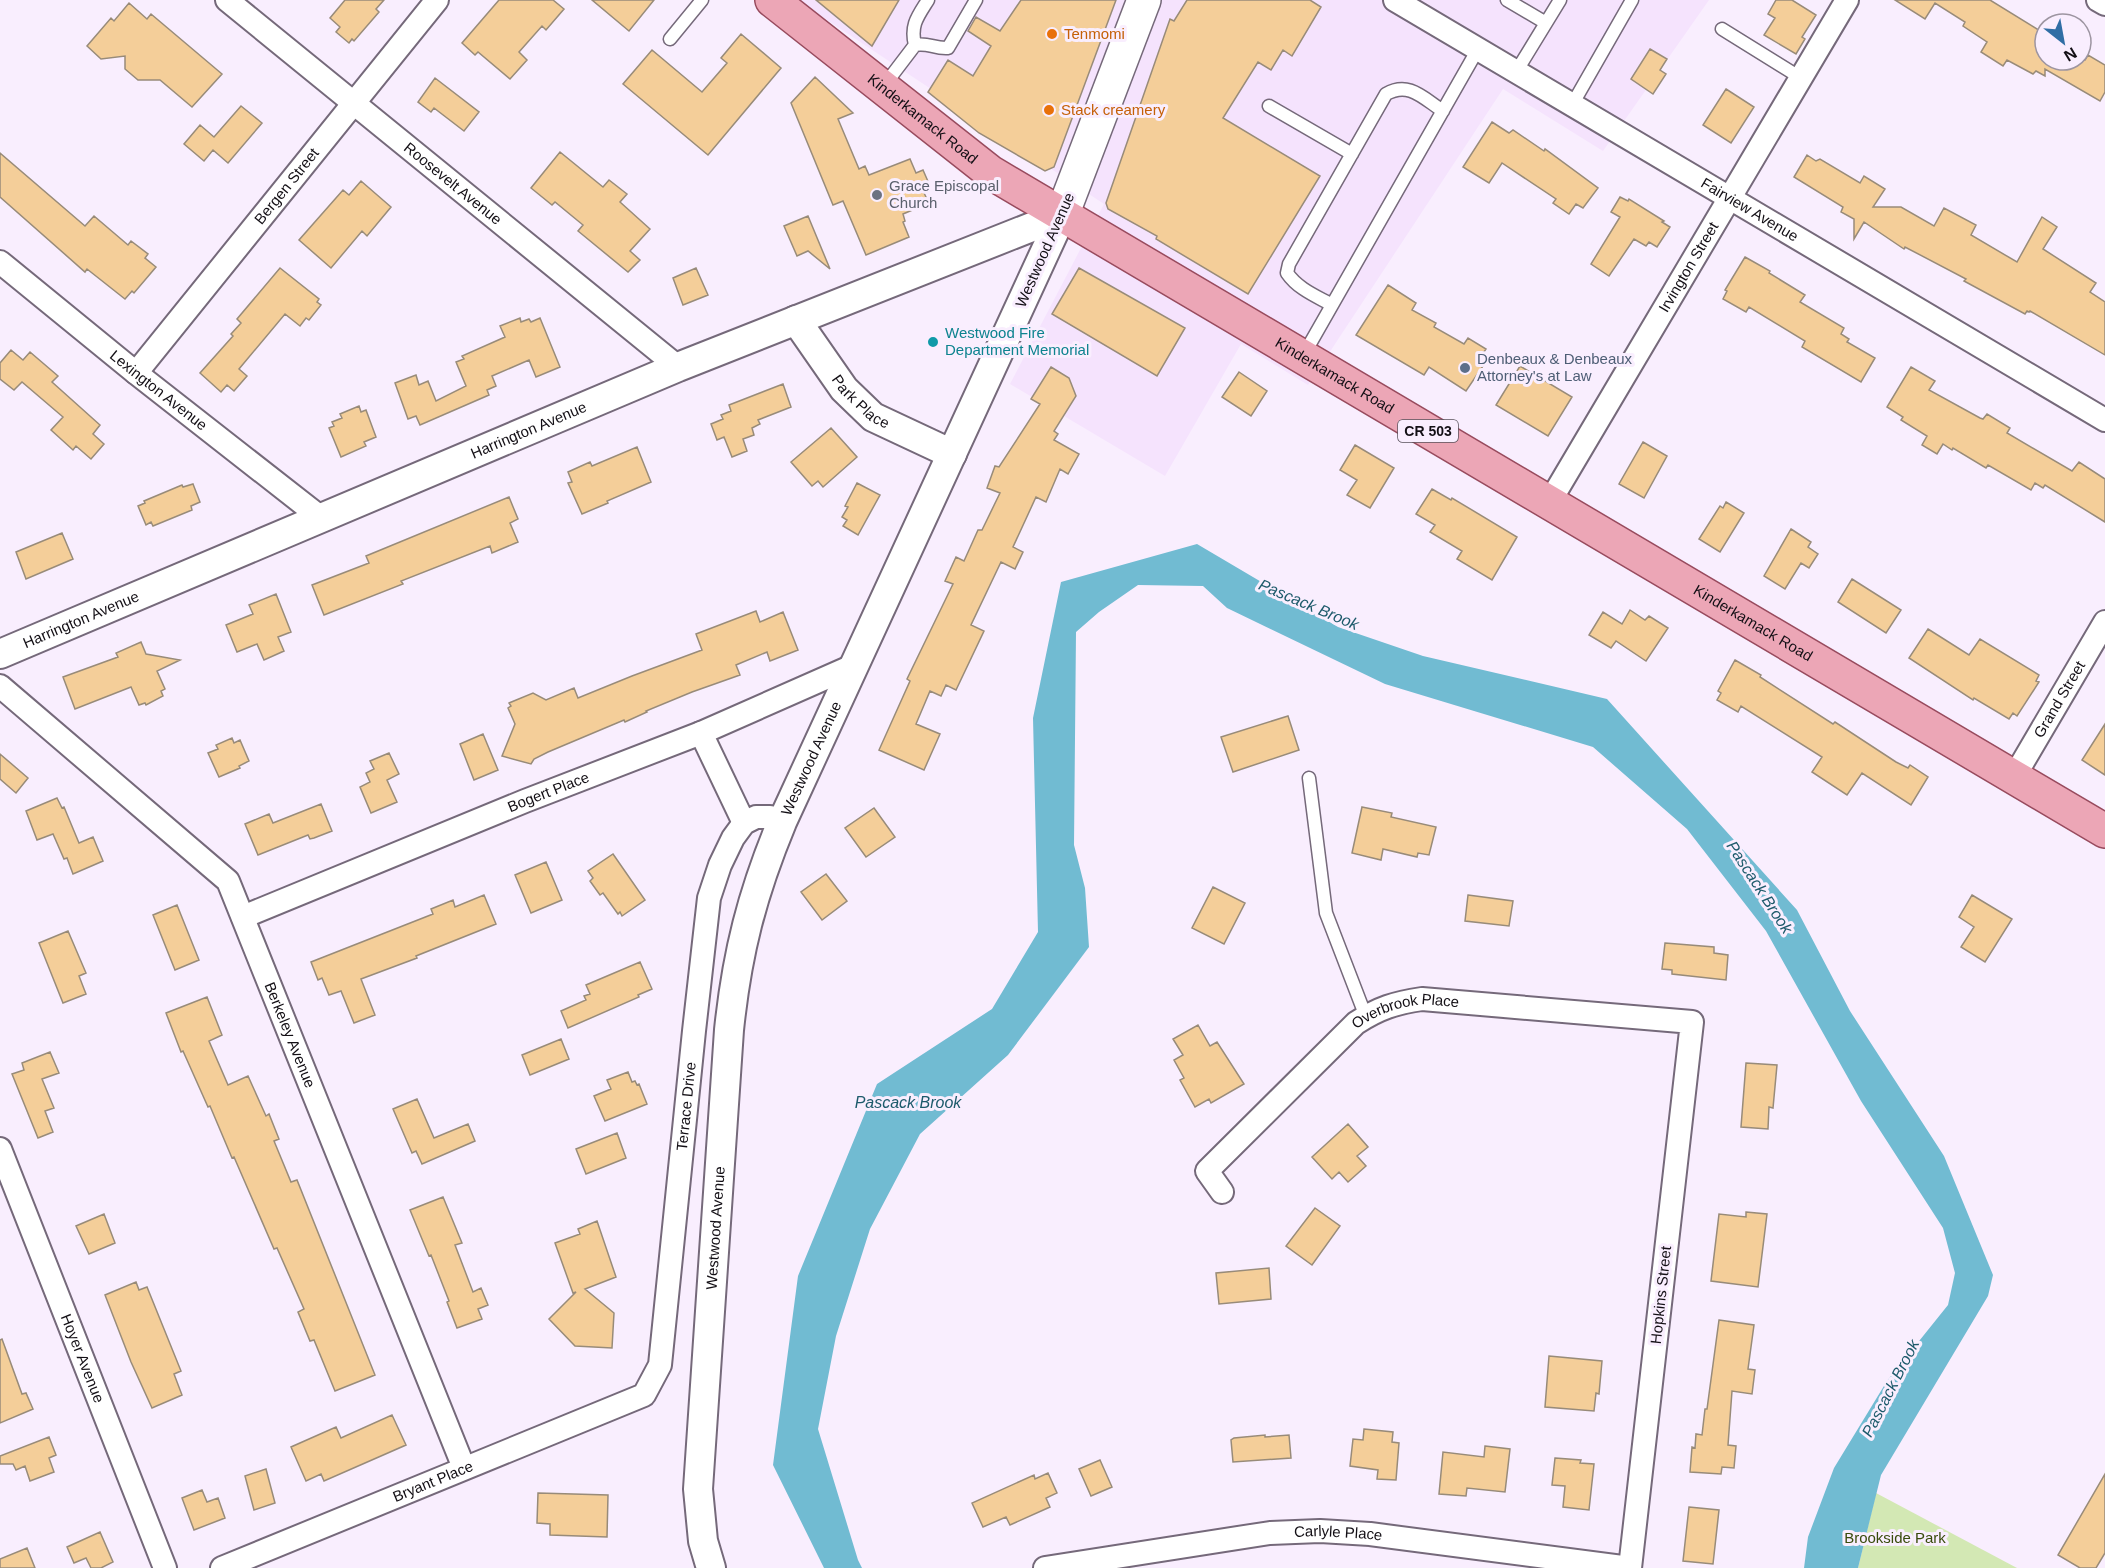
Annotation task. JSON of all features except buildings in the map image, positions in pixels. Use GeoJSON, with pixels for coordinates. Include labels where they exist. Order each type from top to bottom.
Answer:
{"type":"FeatureCollection","features":[{"type":"Feature","properties":{"kind":"main road","name":"Westwood Avenue"},"geometry":{"type":"LineString","coordinates":[[1062,215],[1144,0]]}},
{"type":"Feature","properties":{"kind":"main road","name":"Kinderkamack Road"},"geometry":{"type":"LineString","coordinates":[[780,3],[982,166],[2105,831]]}},
{"type":"Feature","properties":{"kind":"street","name":"Roosevelt Avenue"},"geometry":{"type":"LineString","coordinates":[[227,0],[678,367]]}},
{"type":"Feature","properties":{"kind":"street","name":"Bergen Street"},"geometry":{"type":"LineString","coordinates":[[136,372],[437,0]]}},
{"type":"Feature","properties":{"kind":"street","name":"Fairview Avenue"},"geometry":{"type":"LineString","coordinates":[[1395,0],[2105,420]]}},
{"type":"Feature","properties":{"kind":"street","name":"Irvington Street"},"geometry":{"type":"LineString","coordinates":[[1549,503],[1847,0]]}},
{"type":"Feature","properties":{"kind":"street"},"geometry":{"type":"LineString","coordinates":[[2098,0],[2105,4]]}},
{"type":"Feature","properties":{"kind":"street","name":"Harrington Avenue"},"geometry":{"type":"LineString","coordinates":[[0,654],[678,367],[1062,215]]}},
{"type":"Feature","properties":{"kind":"street","name":"Westwood Avenue"},"geometry":{"type":"LineString","coordinates":[[711,1568],[703,1541],[698,1489],[729,1030],[734,979],[745,928],[762,869],[782,822],[1062,215]]}},
{"type":"Feature","properties":{"kind":"street","name":"Lexington Avenue"},"geometry":{"type":"LineString","coordinates":[[0,262],[320,517]]}},
{"type":"Feature","properties":{"kind":"street","name":"Park Place"},"geometry":{"type":"LineString","coordinates":[[796,320],[844,389],[873,417],[951,454]]}},
{"type":"Feature","properties":{"kind":"street","name":"Grand Street"},"geometry":{"type":"LineString","coordinates":[[2013,777],[2105,622]]}},
{"type":"Feature","properties":{"kind":"street","name":"Bogert Place"},"geometry":{"type":"LineString","coordinates":[[243,917],[525,801],[701,733],[855,664]]}},
{"type":"Feature","properties":{"kind":"street","name":"Berkeley Avenue"},"geometry":{"type":"LineString","coordinates":[[0,686],[228,880],[464,1468]]}},
{"type":"Feature","properties":{"kind":"street"},"geometry":{"type":"LineString","coordinates":[[701,733],[744,823],[756,817],[770,817],[782,822]]}},
{"type":"Feature","properties":{"kind":"street","name":"Terrace Drive"},"geometry":{"type":"LineString","coordinates":[[644,1395],[660,1365],[709,898],[720,865],[744,823]]}},
{"type":"Feature","properties":{"kind":"street","name":"Overbrook Place"},"geometry":{"type":"LineString","coordinates":[[1222,1192],[1207,1171],[1356,1023],[1397,1002],[1422,999],[1692,1022]]}},
{"type":"Feature","properties":{"kind":"street","name":"Hopkins Street"},"geometry":{"type":"LineString","coordinates":[[1630,1568],[1692,1022]]}},
{"type":"Feature","properties":{"kind":"street","name":"Hoyer Avenue"},"geometry":{"type":"LineString","coordinates":[[0,1149],[165,1568]]}},
{"type":"Feature","properties":{"kind":"street","name":"Bryant Place"},"geometry":{"type":"LineString","coordinates":[[222,1568],[644,1395]]}},
{"type":"Feature","properties":{"kind":"street","name":"Carlyle Place"},"geometry":{"type":"LineString","coordinates":[[1045,1568],[1270,1533],[1320,1532],[1370,1534],[1630,1568]]}},
{"type":"Feature","properties":{"kind":"lane"},"geometry":{"type":"LineString","coordinates":[[670,39],[702,0]]}},
{"type":"Feature","properties":{"kind":"lane"},"geometry":{"type":"LineString","coordinates":[[915,45],[912,32],[914,22],[928,0]]}},
{"type":"Feature","properties":{"kind":"lane"},"geometry":{"type":"LineString","coordinates":[[883,88],[915,45],[924,43],[938,49],[948,48],[976,0]]}},
{"type":"Feature","properties":{"kind":"lane"},"geometry":{"type":"LineString","coordinates":[[1507,0],[1546,23]]}},
{"type":"Feature","properties":{"kind":"lane"},"geometry":{"type":"LineString","coordinates":[[1516,72],[1560,0]]}},
{"type":"Feature","properties":{"kind":"lane"},"geometry":{"type":"LineString","coordinates":[[1572,105],[1632,0]]}},
{"type":"Feature","properties":{"kind":"lane"},"geometry":{"type":"LineString","coordinates":[[1722,29],[1801,78]]}},
{"type":"Feature","properties":{"kind":"lane"},"geometry":{"type":"LineString","coordinates":[[1303,357],[1478,49]]}},
{"type":"Feature","properties":{"kind":"lane"},"geometry":{"type":"LineString","coordinates":[[1332,305],[1301,288],[1292,280],[1287,273],[1289,264],[1386,94],[1397,88],[1407,88],[1443,111]]}},
{"type":"Feature","properties":{"kind":"lane"},"geometry":{"type":"LineString","coordinates":[[1269,106],[1352,154]]}},
{"type":"Feature","properties":{"kind":"lane"},"geometry":{"type":"LineString","coordinates":[[1309,778],[1326,913],[1366,1017]]}},
{"type":"Feature","properties":{"kind":"shaded area"},"geometry":{"type":"Polygon","coordinates":[[[797,0],[1709,0],[1603,151],[1503,89],[1308,385],[1241,344],[1165,476],[1010,384],[1104,204],[797,0]]]}},
{"type":"Feature","properties":{"kind":"green space","name":"Brookside Park"},"geometry":{"type":"Polygon","coordinates":[[[1876,1493],[2017,1568],[1858,1568],[1876,1493]]]}},
{"type":"Feature","properties":{"kind":"water","name":"Pascack Brook"},"geometry":{"type":"Polygon","coordinates":[[[1197,544],[1338,627],[1423,656],[1607,699],[1797,910],[1850,1011],[1944,1156],[1993,1275],[1988,1296],[1881,1475],[1858,1568],[1804,1568],[1808,1537],[1834,1468],[1887,1381],[1948,1305],[1955,1273],[1943,1228],[1861,1101],[1766,931],[1687,829],[1593,747],[1385,684],[1227,608],[1203,586],[1138,585],[1099,612],[1076,632],[1074,845],[1085,888],[1089,947],[1008,1055],[920,1134],[870,1229],[836,1336],[818,1429],[862,1568],[824,1568],[773,1465],[798,1276],[877,1084],[992,1009],[1038,932],[1033,718],[1061,582],[1197,544]]]}},
{"type":"Feature","properties":{"kind":"place","name":"Tenmomi"},"geometry":{"type":"Point","coordinates":[1052,34]}},
{"type":"Feature","properties":{"kind":"place","name":"Stack creamery"},"geometry":{"type":"Point","coordinates":[1049,110]}},
{"type":"Feature","properties":{"kind":"place","name":"Grace Episcopal Church"},"geometry":{"type":"Point","coordinates":[877,195]}},
{"type":"Feature","properties":{"kind":"place","name":"Westwood Fire Department Memorial"},"geometry":{"type":"Point","coordinates":[933,342]}},
{"type":"Feature","properties":{"kind":"place","name":"Denbeaux & Denbeaux Attorney's at Law"},"geometry":{"type":"Point","coordinates":[1465,368]}}]}
